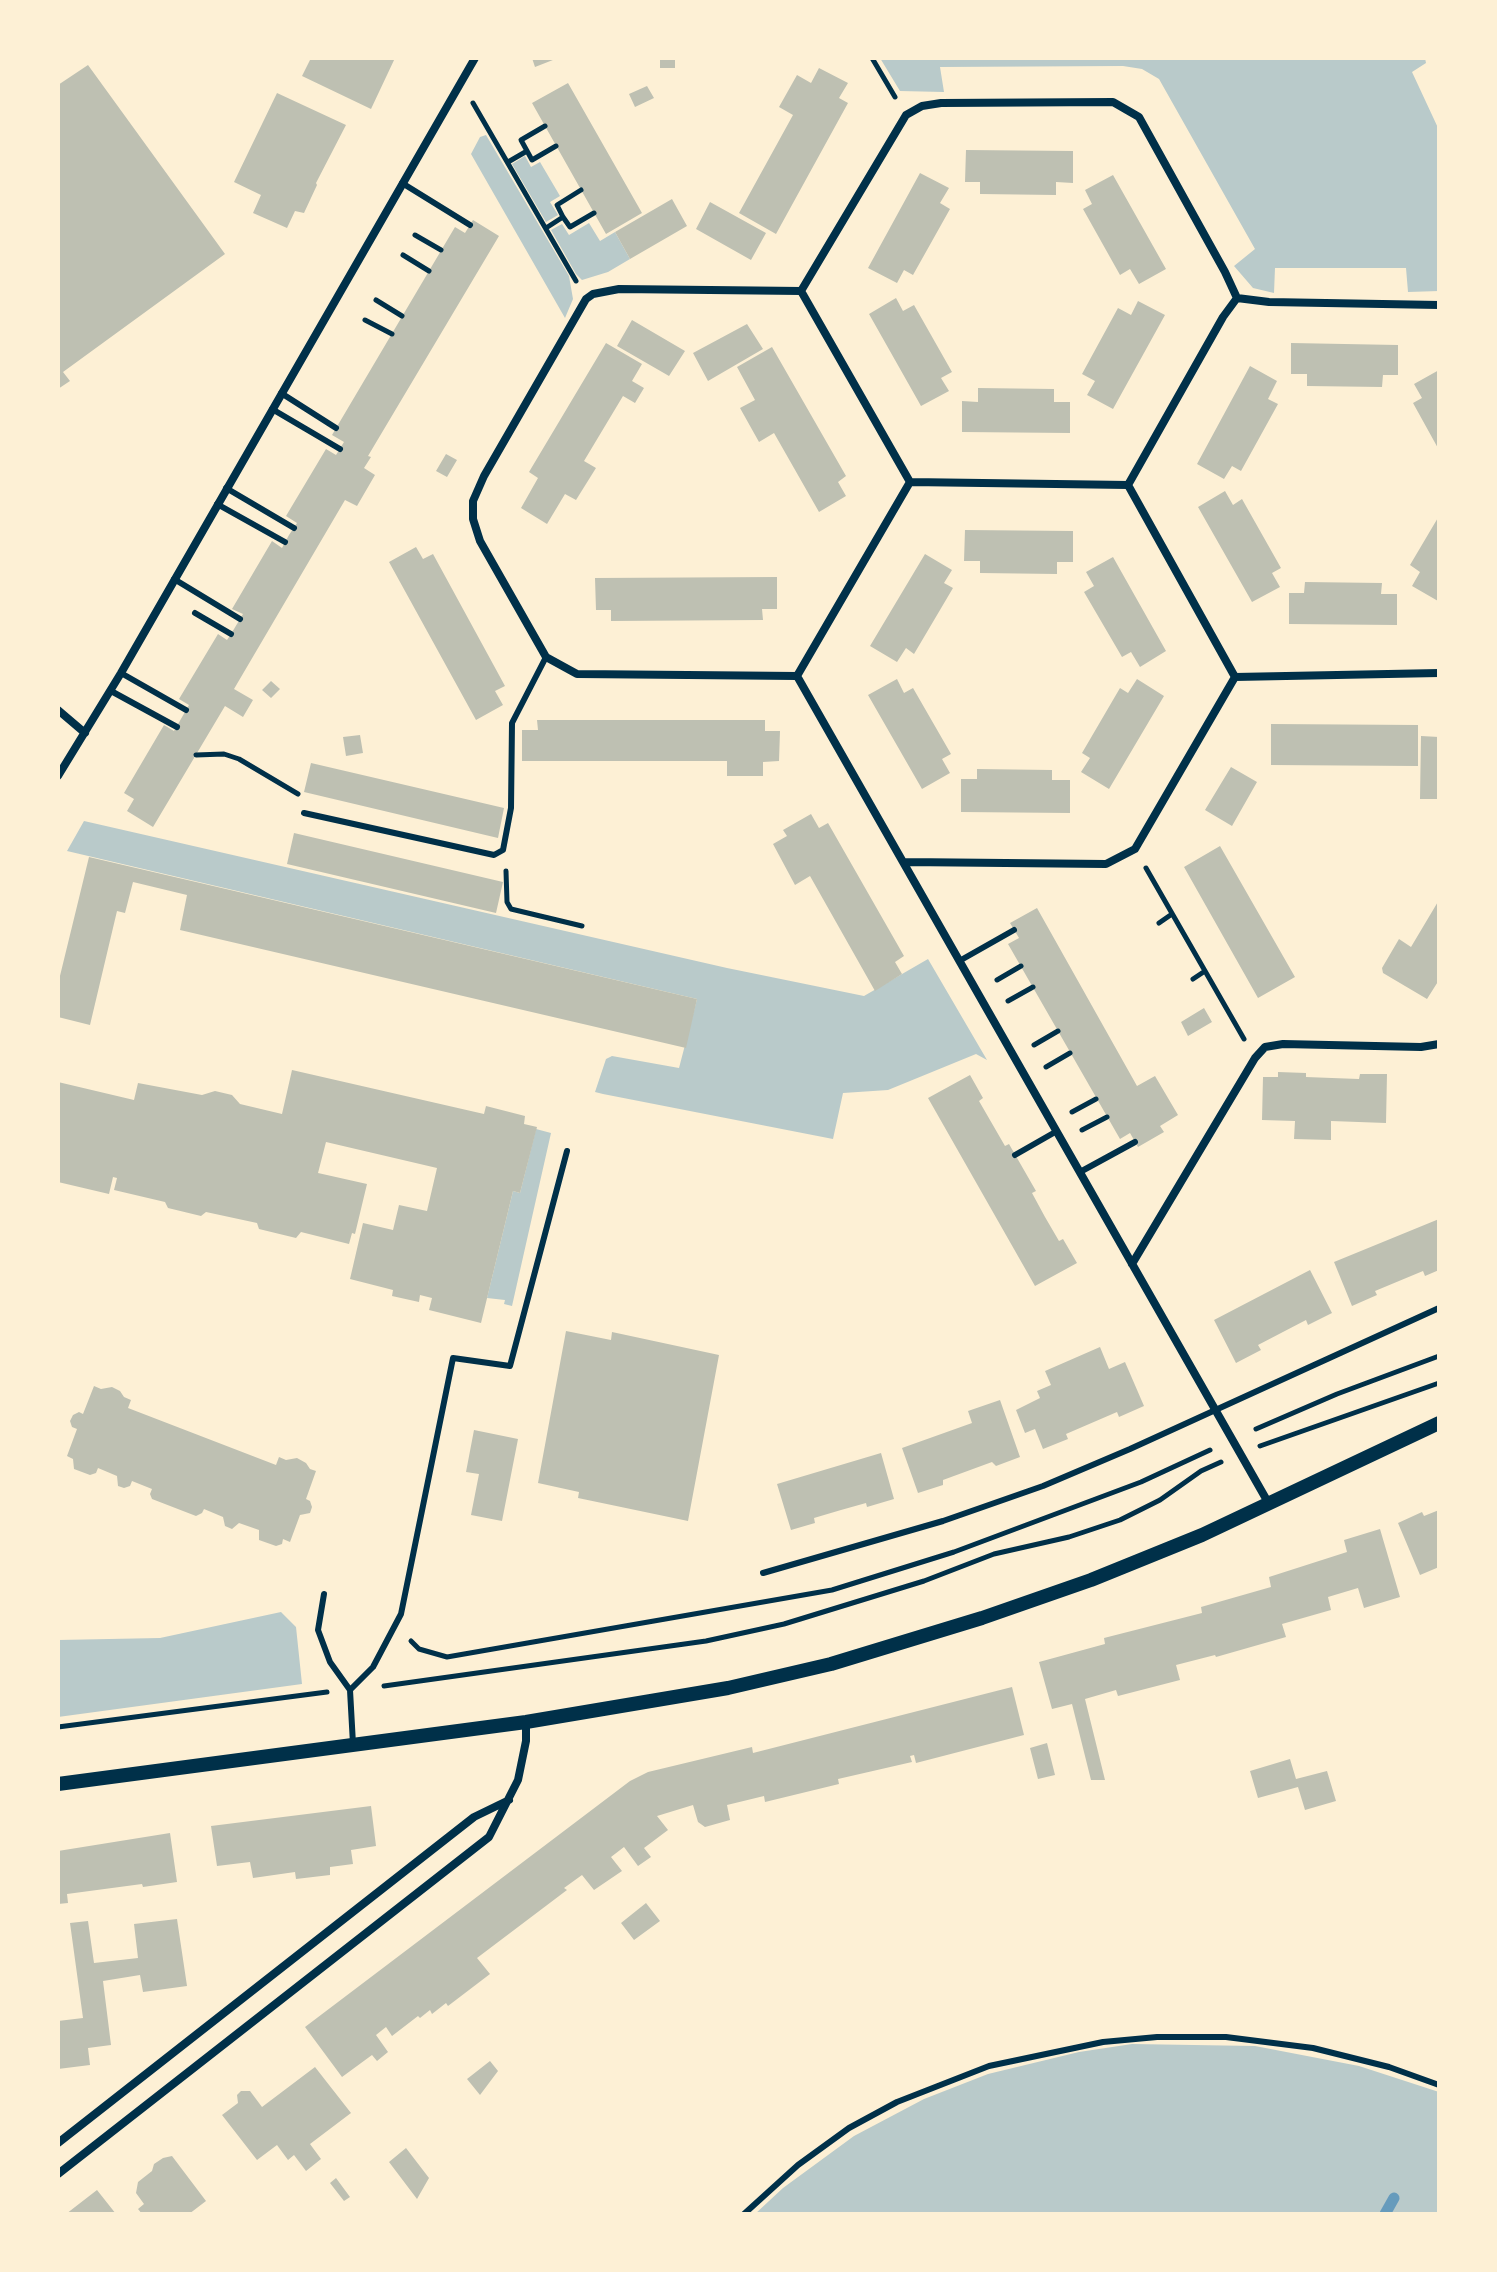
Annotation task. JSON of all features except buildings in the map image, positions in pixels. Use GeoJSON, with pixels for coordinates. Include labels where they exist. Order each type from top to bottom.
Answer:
{"type":"FeatureCollection","features":[{"type":"Feature","properties":{"kind":"street"},"geometry":{"type":"LineString","coordinates":[[58,776],[111,691],[475,58]]}},
{"type":"Feature","properties":{"kind":"street"},"geometry":{"type":"LineString","coordinates":[[801,291],[906,115],[922,106],[941,103],[1113,102],[1139,117],[1237,298]]}},
{"type":"Feature","properties":{"kind":"street"},"geometry":{"type":"LineString","coordinates":[[797,676],[577,674],[546,657],[480,541],[473,519],[473,501],[484,476],[586,299],[602,291],[619,289],[801,291]]}},
{"type":"Feature","properties":{"kind":"street"},"geometry":{"type":"LineString","coordinates":[[801,291],[910,482]]}},
{"type":"Feature","properties":{"kind":"street"},"geometry":{"type":"LineString","coordinates":[[1237,298],[1269,302],[1439,305]]}},
{"type":"Feature","properties":{"kind":"street"},"geometry":{"type":"LineString","coordinates":[[1128,485],[1223,317],[1237,298]]}},
{"type":"Feature","properties":{"kind":"street"},"geometry":{"type":"LineString","coordinates":[[910,482],[1128,485]]}},
{"type":"Feature","properties":{"kind":"street"},"geometry":{"type":"LineString","coordinates":[[797,676],[910,482]]}},
{"type":"Feature","properties":{"kind":"street"},"geometry":{"type":"LineString","coordinates":[[1128,485],[1235,677]]}},
{"type":"Feature","properties":{"kind":"street"},"geometry":{"type":"LineString","coordinates":[[1235,677],[1439,673]]}},
{"type":"Feature","properties":{"kind":"street"},"geometry":{"type":"LineString","coordinates":[[797,676],[1269,1504]]}},
{"type":"Feature","properties":{"kind":"street"},"geometry":{"type":"LineString","coordinates":[[905,862],[1093,865],[1106,864],[1135,849],[1235,677]]}},
{"type":"Feature","properties":{"kind":"street"},"geometry":{"type":"LineString","coordinates":[[58,710],[85,733]]}},
{"type":"Feature","properties":{"kind":"street"},"geometry":{"type":"LineString","coordinates":[[1132,1264],[1255,1058],[1265,1047],[1283,1044],[1421,1047],[1439,1044]]}},
{"type":"Feature","properties":{"kind":"street"},"geometry":{"type":"LineString","coordinates":[[58,1784],[526,1722],[728,1688],[799,1672],[895,1646],[1078,1585],[1202,1535],[1439,1423]]}},
{"type":"Feature","properties":{"kind":"street"},"geometry":{"type":"LineString","coordinates":[[58,2174],[489,1837],[518,1780],[526,1741],[526,1722]]}},
{"type":"Feature","properties":{"kind":"street"},"geometry":{"type":"LineString","coordinates":[[58,2143],[474,1817],[510,1800]]}},
{"type":"Feature","properties":{"kind":"lane"},"geometry":{"type":"LineString","coordinates":[[402,183],[470,225]]}},
{"type":"Feature","properties":{"kind":"lane"},"geometry":{"type":"LineString","coordinates":[[281,393],[336,428]]}},
{"type":"Feature","properties":{"kind":"lane"},"geometry":{"type":"LineString","coordinates":[[272,409],[340,449]]}},
{"type":"Feature","properties":{"kind":"lane"},"geometry":{"type":"LineString","coordinates":[[226,488],[294,528]]}},
{"type":"Feature","properties":{"kind":"lane"},"geometry":{"type":"LineString","coordinates":[[217,504],[285,542]]}},
{"type":"Feature","properties":{"kind":"lane"},"geometry":{"type":"LineString","coordinates":[[174,579],[240,619]]}},
{"type":"Feature","properties":{"kind":"lane"},"geometry":{"type":"LineString","coordinates":[[195,613],[231,634]]}},
{"type":"Feature","properties":{"kind":"lane"},"geometry":{"type":"LineString","coordinates":[[304,813],[494,855],[503,850],[511,808],[512,723],[546,657]]}},
{"type":"Feature","properties":{"kind":"lane"},"geometry":{"type":"LineString","coordinates":[[121,673],[186,710]]}},
{"type":"Feature","properties":{"kind":"lane"},"geometry":{"type":"LineString","coordinates":[[111,691],[177,727]]}},
{"type":"Feature","properties":{"kind":"lane"},"geometry":{"type":"LineString","coordinates":[[961,960],[1014,930]]}},
{"type":"Feature","properties":{"kind":"lane"},"geometry":{"type":"LineString","coordinates":[[1015,1155],[1057,1131]]}},
{"type":"Feature","properties":{"kind":"lane"},"geometry":{"type":"LineString","coordinates":[[1080,1172],[1135,1142]]}},
{"type":"Feature","properties":{"kind":"lane"},"geometry":{"type":"LineString","coordinates":[[350,1690],[373,1667],[401,1614],[453,1358],[510,1366],[567,1151]]}},
{"type":"Feature","properties":{"kind":"lane"},"geometry":{"type":"LineString","coordinates":[[763,1573],[943,1521],[1043,1486],[1439,1308]]}},
{"type":"Feature","properties":{"kind":"lane"},"geometry":{"type":"LineString","coordinates":[[324,1594],[318,1630],[330,1662],[350,1690],[353,1744]]}},
{"type":"Feature","properties":{"kind":"lane"},"geometry":{"type":"LineString","coordinates":[[744,2214],[798,2165],[849,2128],[897,2102],[989,2066],[1103,2042],[1157,2037],[1226,2037],[1313,2048],[1389,2067],[1439,2085]]}},
{"type":"Feature","properties":{"kind":"path"},"geometry":{"type":"LineString","coordinates":[[872,58],[906,115]]}},
{"type":"Feature","properties":{"kind":"path"},"geometry":{"type":"LineString","coordinates":[[461,82],[578,285]]}},
{"type":"Feature","properties":{"kind":"path"},"geometry":{"type":"LineString","coordinates":[[545,126],[521,140],[527,151],[532,160],[556,146]]}},
{"type":"Feature","properties":{"kind":"path"},"geometry":{"type":"LineString","coordinates":[[508,162],[527,151]]}},
{"type":"Feature","properties":{"kind":"path"},"geometry":{"type":"LineString","coordinates":[[581,190],[557,205],[563,217],[570,227],[594,213]]}},
{"type":"Feature","properties":{"kind":"path"},"geometry":{"type":"LineString","coordinates":[[546,228],[563,217]]}},
{"type":"Feature","properties":{"kind":"path"},"geometry":{"type":"LineString","coordinates":[[415,235],[441,250]]}},
{"type":"Feature","properties":{"kind":"path"},"geometry":{"type":"LineString","coordinates":[[403,255],[429,271]]}},
{"type":"Feature","properties":{"kind":"path"},"geometry":{"type":"LineString","coordinates":[[376,300],[402,316]]}},
{"type":"Feature","properties":{"kind":"path"},"geometry":{"type":"LineString","coordinates":[[365,320],[392,334]]}},
{"type":"Feature","properties":{"kind":"path"},"geometry":{"type":"LineString","coordinates":[[196,755],[224,754],[239,759],[290,791],[306,796],[304,813]]}},
{"type":"Feature","properties":{"kind":"path"},"geometry":{"type":"LineString","coordinates":[[1135,849],[1255,1058]]}},
{"type":"Feature","properties":{"kind":"path"},"geometry":{"type":"LineString","coordinates":[[503,850],[507,902],[511,909],[582,926]]}},
{"type":"Feature","properties":{"kind":"path"},"geometry":{"type":"LineString","coordinates":[[1159,923],[1172,914]]}},
{"type":"Feature","properties":{"kind":"path"},"geometry":{"type":"LineString","coordinates":[[997,980],[1021,966]]}},
{"type":"Feature","properties":{"kind":"path"},"geometry":{"type":"LineString","coordinates":[[1193,979],[1205,971]]}},
{"type":"Feature","properties":{"kind":"path"},"geometry":{"type":"LineString","coordinates":[[1008,1001],[1033,987]]}},
{"type":"Feature","properties":{"kind":"path"},"geometry":{"type":"LineString","coordinates":[[1034,1045],[1058,1031]]}},
{"type":"Feature","properties":{"kind":"path"},"geometry":{"type":"LineString","coordinates":[[1046,1067],[1070,1053]]}},
{"type":"Feature","properties":{"kind":"path"},"geometry":{"type":"LineString","coordinates":[[1072,1112],[1096,1099]]}},
{"type":"Feature","properties":{"kind":"path"},"geometry":{"type":"LineString","coordinates":[[1082,1130],[1107,1117]]}},
{"type":"Feature","properties":{"kind":"path"},"geometry":{"type":"LineString","coordinates":[[1256,1429],[1337,1394],[1439,1356]]}},
{"type":"Feature","properties":{"kind":"shaded area"},"geometry":{"type":"Polygon","coordinates":[[[880,58],[1425,58],[1426,63],[1412,72],[1439,130],[1439,291],[1408,292],[1406,268],[1275,268],[1274,293],[1253,288],[1234,266],[1255,249],[1159,79],[1142,69],[1123,66],[940,67],[944,92],[900,91],[880,58]]]}},
{"type":"Feature","properties":{"kind":"shaded area"},"geometry":{"type":"Polygon","coordinates":[[[486,135],[569,276],[573,299],[565,318],[471,154],[480,137],[486,135]]]}},
{"type":"Feature","properties":{"kind":"shaded area"},"geometry":{"type":"Polygon","coordinates":[[[525,156],[531,167],[540,162],[560,196],[550,202],[558,215],[546,222],[512,164],[525,156]]]}},
{"type":"Feature","properties":{"kind":"shaded area"},"geometry":{"type":"Polygon","coordinates":[[[589,223],[600,241],[615,232],[630,259],[608,272],[582,280],[551,230],[562,224],[569,235],[589,223]]]}},
{"type":"Feature","properties":{"kind":"shaded area"},"geometry":{"type":"Polygon","coordinates":[[[84,821],[727,968],[864,996],[928,959],[987,1060],[976,1054],[888,1090],[843,1093],[833,1139],[595,1092],[606,1059],[612,1056],[679,1068],[697,999],[67,851],[84,821]]]}},
{"type":"Feature","properties":{"kind":"shaded area"},"geometry":{"type":"Polygon","coordinates":[[[536,1129],[551,1133],[512,1306],[504,1304],[505,1300],[487,1298],[513,1191],[520,1193],[536,1129]]]}},
{"type":"Feature","properties":{"kind":"shaded area"},"geometry":{"type":"Polygon","coordinates":[[[281,1612],[296,1627],[302,1684],[58,1717],[58,1640],[160,1638],[281,1612]]]}},
{"type":"Feature","properties":{"kind":"shaded area"},"geometry":{"type":"Polygon","coordinates":[[[1132,2044],[1255,2046],[1359,2066],[1439,2092],[1439,2214],[755,2214],[783,2188],[854,2136],[924,2099],[988,2074],[1079,2052],[1132,2044]]]}},
{"type":"Feature","properties":{"kind":"waterway"},"geometry":{"type":"LineString","coordinates":[[1385,2214],[1394,2198]]}}]}
